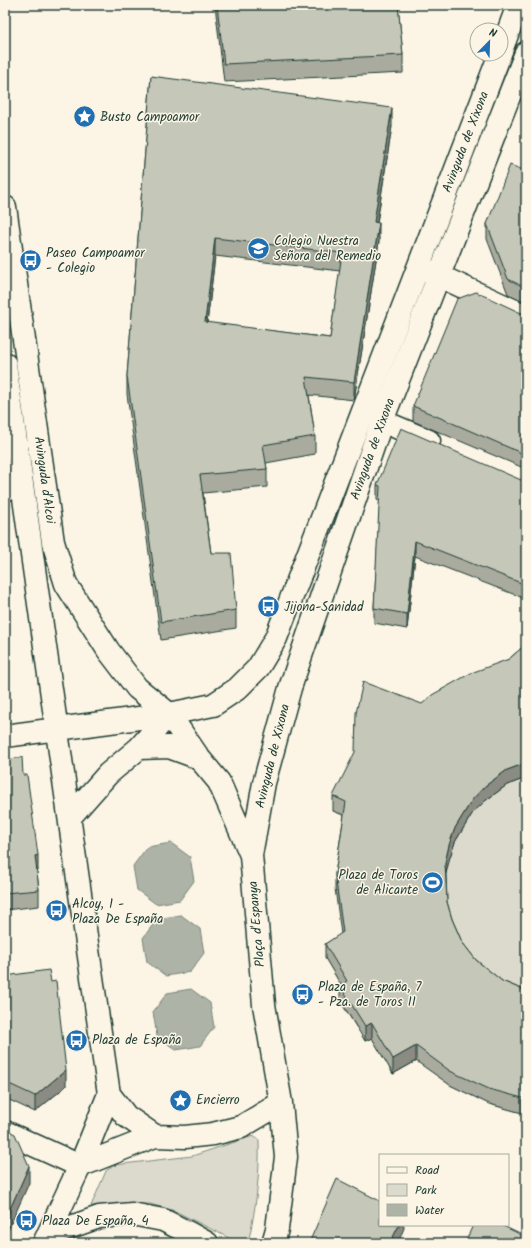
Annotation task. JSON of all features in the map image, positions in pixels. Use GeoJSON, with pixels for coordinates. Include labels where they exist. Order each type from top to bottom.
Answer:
{"type":"FeatureCollection","features":[{"type":"Feature","properties":{"kind":"main road"},"geometry":{"type":"LineString","coordinates":[[509,29],[518,5]]}},
{"type":"Feature","properties":{"kind":"main road","name":"Avinguda de Xixona"},"geometry":{"type":"LineString","coordinates":[[251,854],[264,783],[290,688],[382,421],[526,52]]}},
{"type":"Feature","properties":{"kind":"main road","name":"Avinguda de Xixona"},"geometry":{"type":"LineString","coordinates":[[169,714],[213,705],[237,689],[258,668],[276,638],[497,62]]}},
{"type":"Feature","properties":{"kind":"main road","name":"Avinguda d'Alcoi"},"geometry":{"type":"LineString","coordinates":[[5,207],[8,249],[53,542],[66,584],[90,624],[121,668],[137,688],[169,714]]}},
{"type":"Feature","properties":{"kind":"main road"},"geometry":{"type":"LineString","coordinates":[[419,267],[526,316]]}},
{"type":"Feature","properties":{"kind":"main road","name":"Avinguda d'Alcoi"},"geometry":{"type":"LineString","coordinates":[[5,364],[14,488],[57,729]]}},
{"type":"Feature","properties":{"kind":"main road"},"geometry":{"type":"LineString","coordinates":[[382,421],[447,449]]}},
{"type":"Feature","properties":{"kind":"main road"},"geometry":{"type":"LineString","coordinates":[[5,736],[169,714]]}},
{"type":"Feature","properties":{"kind":"main road"},"geometry":{"type":"LineString","coordinates":[[70,817],[108,774],[139,748],[169,714]]}},
{"type":"Feature","properties":{"kind":"main road","name":"Plaça d'Espanya"},"geometry":{"type":"LineString","coordinates":[[169,714],[199,758],[219,782],[251,854],[264,1005],[281,1103],[286,1157],[277,1229],[273,1243]]}},
{"type":"Feature","properties":{"kind":"main road"},"geometry":{"type":"LineString","coordinates":[[57,729],[86,943],[109,1094],[126,1116],[155,1136]]}},
{"type":"Feature","properties":{"kind":"main road"},"geometry":{"type":"LineString","coordinates":[[139,748],[169,747],[199,758]]}},
{"type":"Feature","properties":{"kind":"main road"},"geometry":{"type":"LineString","coordinates":[[46,1239],[80,1166],[109,1094]]}},
{"type":"Feature","properties":{"kind":"main road"},"geometry":{"type":"LineString","coordinates":[[5,1132],[80,1166],[155,1136],[185,1137],[213,1134],[241,1127],[281,1103]]}},
{"type":"Feature","properties":{"kind":"main road"},"geometry":{"type":"LineString","coordinates":[[46,1239],[99,1217],[132,1214],[163,1220],[189,1232],[207,1243]]}},
{"type":"Feature","properties":{"kind":"green space","name":"Plaza de Toros de Alicante"},"geometry":{"type":"Polygon","coordinates":[[[526,671],[526,1114],[489,1104],[450,1085],[417,1061],[393,1074],[372,1038],[356,1027],[340,1001],[347,995],[325,958],[346,945],[340,906],[338,907],[337,901],[339,901],[352,819],[333,811],[355,766],[422,719],[526,671]]]}},
{"type":"Feature","properties":{"kind":"green space"},"geometry":{"type":"Polygon","coordinates":[[[253,1136],[259,1140],[259,1166],[255,1205],[248,1243],[239,1243],[175,1211],[150,1204],[91,1206],[106,1171],[114,1165],[192,1156],[253,1136]]]}},
{"type":"Feature","properties":{"kind":"water"},"geometry":{"type":"Polygon","coordinates":[[[171,843],[190,857],[194,881],[180,900],[156,904],[137,890],[133,866],[147,847],[171,843]]]}},
{"type":"Feature","properties":{"kind":"water"},"geometry":{"type":"Polygon","coordinates":[[[181,915],[200,929],[204,953],[190,972],[166,976],[147,962],[143,938],[157,919],[181,915]]]}},
{"type":"Feature","properties":{"kind":"water"},"geometry":{"type":"Polygon","coordinates":[[[191,989],[210,1003],[214,1027],[200,1046],[176,1050],[157,1036],[153,1012],[167,993],[191,989]]]}},
{"type":"Feature","properties":{"kind":"building"},"geometry":{"type":"Polygon","coordinates":[[[217,5],[398,5],[403,55],[224,64],[217,5]]]}},
{"type":"Feature","properties":{"kind":"building"},"geometry":{"type":"Polygon","coordinates":[[[151,76],[392,108],[374,222],[379,223],[354,382],[306,377],[315,436],[263,445],[267,469],[200,475],[211,553],[231,553],[236,610],[161,622],[127,376],[151,76]],[[215,238],[205,322],[330,338],[342,253],[215,238]]]}},
{"type":"Feature","properties":{"kind":"building"},"geometry":{"type":"Polygon","coordinates":[[[510,165],[526,171],[526,288],[508,279],[487,224],[510,165]]]}},
{"type":"Feature","properties":{"kind":"building"},"geometry":{"type":"Polygon","coordinates":[[[476,292],[526,314],[526,455],[413,406],[457,299],[476,292]]]}},
{"type":"Feature","properties":{"kind":"building"},"geometry":{"type":"Polygon","coordinates":[[[401,428],[526,481],[526,585],[415,541],[407,614],[374,608],[380,486],[377,485],[401,428]]]}},
{"type":"Feature","properties":{"kind":"building"},"geometry":{"type":"Polygon","coordinates":[[[5,634],[8,658],[5,659],[5,634]]]}},
{"type":"Feature","properties":{"kind":"building","name":"Plaza de Toros de Alicante"},"geometry":{"type":"Polygon","coordinates":[[[526,644],[526,763],[507,770],[485,786],[472,800],[455,828],[445,863],[447,902],[452,919],[462,942],[476,960],[502,981],[526,991],[526,1099],[489,1089],[450,1071],[416,1046],[393,1059],[372,1023],[365,1026],[340,986],[347,981],[325,944],[343,932],[335,874],[346,802],[333,796],[355,752],[356,713],[363,682],[422,704],[432,695],[471,673],[509,659],[526,644]]]}},
{"type":"Feature","properties":{"kind":"building"},"geometry":{"type":"Polygon","coordinates":[[[22,757],[23,775],[27,775],[38,855],[35,856],[39,890],[5,893],[5,760],[22,757]]]}},
{"type":"Feature","properties":{"kind":"building"},"geometry":{"type":"Polygon","coordinates":[[[49,970],[51,982],[56,981],[66,1070],[35,1096],[5,1082],[5,976],[49,970]]]}},
{"type":"Feature","properties":{"kind":"building"},"geometry":{"type":"Polygon","coordinates":[[[5,1129],[15,1134],[29,1166],[5,1220],[5,1129]]]}},
{"type":"Feature","properties":{"kind":"building"},"geometry":{"type":"Polygon","coordinates":[[[337,1179],[379,1200],[379,1226],[398,1226],[390,1243],[309,1243],[337,1179]]]}},
{"type":"Feature","properties":{"kind":"building"},"geometry":{"type":"Polygon","coordinates":[[[473,1226],[503,1226],[526,1237],[526,1243],[465,1243],[473,1226]]]}},
{"type":"Feature","properties":{"kind":"place","name":"Busto Campoamor"},"geometry":{"type":"Point","coordinates":[85,117]}},
{"type":"Feature","properties":{"kind":"place","name":"Colegio Nuestra Señora del Remedio"},"geometry":{"type":"Point","coordinates":[258,248]}},
{"type":"Feature","properties":{"kind":"place","name":"Paseo Campoamor - Colegio"},"geometry":{"type":"Point","coordinates":[30,260]}},
{"type":"Feature","properties":{"kind":"place","name":"Jijona-Sanidad"},"geometry":{"type":"Point","coordinates":[269,607]}},
{"type":"Feature","properties":{"kind":"place","name":"Plaza de Toros de Alicante"},"geometry":{"type":"Point","coordinates":[433,882]}},
{"type":"Feature","properties":{"kind":"place","name":"Alcoy, 1 - Plaza De España"},"geometry":{"type":"Point","coordinates":[56,911]}},
{"type":"Feature","properties":{"kind":"place","name":"Plaza de España, 7 - Pza. de Toros II"},"geometry":{"type":"Point","coordinates":[303,994]}},
{"type":"Feature","properties":{"kind":"place","name":"Plaza de España"},"geometry":{"type":"Point","coordinates":[76,1040]}},
{"type":"Feature","properties":{"kind":"place","name":"Encierro"},"geometry":{"type":"Point","coordinates":[180,1100]}},
{"type":"Feature","properties":{"kind":"place","name":"Plaza De España, 4"},"geometry":{"type":"Point","coordinates":[26,1221]}}]}
